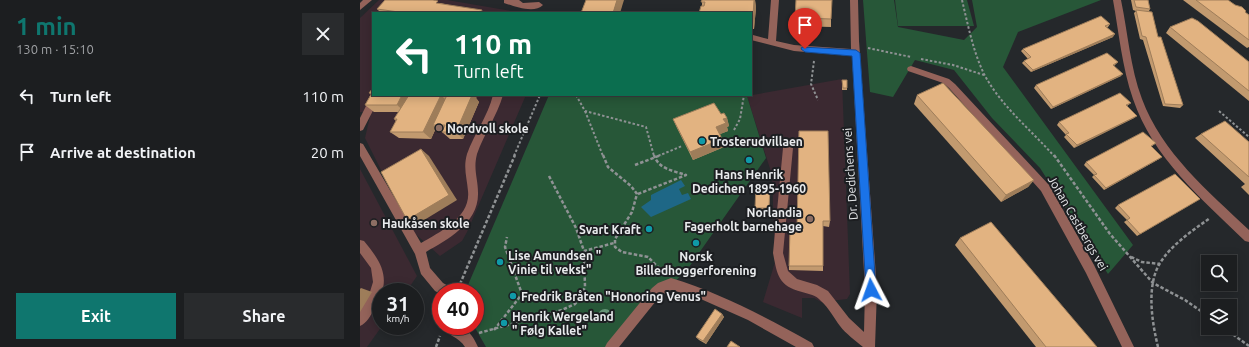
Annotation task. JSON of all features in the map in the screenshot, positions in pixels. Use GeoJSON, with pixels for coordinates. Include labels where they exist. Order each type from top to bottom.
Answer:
{"type":"FeatureCollection","features":[{"type":"Feature","properties":{"kind":"street"},"geometry":{"type":"LineString","coordinates":[[360,8],[368,0]]}},
{"type":"Feature","properties":{"kind":"street"},"geometry":{"type":"LineString","coordinates":[[502,0],[508,0],[527,10],[539,5]]}},
{"type":"Feature","properties":{"kind":"street"},"geometry":{"type":"LineString","coordinates":[[772,42],[775,0]]}},
{"type":"Feature","properties":{"kind":"street","name":"Dr. Dedichens vei"},"geometry":{"type":"LineString","coordinates":[[854,0],[871,290],[869,345]]}},
{"type":"Feature","properties":{"kind":"street"},"geometry":{"type":"LineString","coordinates":[[1117,0],[1137,99],[1150,127],[1180,169],[1249,237]]}},
{"type":"Feature","properties":{"kind":"street"},"geometry":{"type":"LineString","coordinates":[[753,38],[816,51],[856,53]]}},
{"type":"Feature","properties":{"kind":"street","name":"Johan Castbergs vei"},"geometry":{"type":"LineString","coordinates":[[911,68],[946,81],[952,86],[1037,178],[1070,231],[1128,347]]}},
{"type":"Feature","properties":{"kind":"street"},"geometry":{"type":"LineString","coordinates":[[360,127],[376,96]]}},
{"type":"Feature","properties":{"kind":"street"},"geometry":{"type":"LineString","coordinates":[[419,250],[452,230],[469,208],[473,199],[470,163],[498,96]]}},
{"type":"Feature","properties":{"kind":"street"},"geometry":{"type":"LineString","coordinates":[[360,147],[419,250],[424,261],[425,270],[436,283]]}},
{"type":"Feature","properties":{"kind":"street"},"geometry":{"type":"LineString","coordinates":[[788,148],[778,253],[781,266],[786,278],[795,285],[821,292],[842,320],[854,333],[869,345]]}},
{"type":"Feature","properties":{"kind":"street"},"geometry":{"type":"LineString","coordinates":[[360,244],[376,264],[380,277],[378,291],[360,320]]}},
{"type":"Feature","properties":{"kind":"street"},"geometry":{"type":"LineString","coordinates":[[611,347],[656,292],[662,287],[671,284],[695,291],[752,316],[808,347]]}},
{"type":"Feature","properties":{"kind":"street"},"geometry":{"type":"LineString","coordinates":[[465,336],[472,347]]}},
{"type":"Feature","properties":{"kind":"path"},"geometry":{"type":"LineString","coordinates":[[962,0],[976,55],[985,76],[1014,115],[1054,155],[1110,234],[1153,283],[1185,300],[1201,311]]}},
{"type":"Feature","properties":{"kind":"path"},"geometry":{"type":"LineString","coordinates":[[816,51],[811,84],[818,100]]}},
{"type":"Feature","properties":{"kind":"path"},"geometry":{"type":"LineString","coordinates":[[460,283],[540,96]]}},
{"type":"Feature","properties":{"kind":"path"},"geometry":{"type":"LineString","coordinates":[[577,96],[585,111],[608,167],[614,175],[633,187],[637,194],[632,211],[618,230],[614,243],[615,247],[621,251],[638,253],[648,257],[660,268],[671,284]]}},
{"type":"Feature","properties":{"kind":"path"},"geometry":{"type":"LineString","coordinates":[[734,130],[740,117],[744,96]]}},
{"type":"Feature","properties":{"kind":"path"},"geometry":{"type":"LineString","coordinates":[[585,111],[646,127],[653,158],[656,163],[670,170],[686,174],[637,194]]}},
{"type":"Feature","properties":{"kind":"path"},"geometry":{"type":"LineString","coordinates":[[1219,111],[1249,137]]}},
{"type":"Feature","properties":{"kind":"path"},"geometry":{"type":"LineString","coordinates":[[635,165],[682,146]]}},
{"type":"Feature","properties":{"kind":"path"},"geometry":{"type":"LineString","coordinates":[[465,336],[494,331],[536,316],[555,313],[578,301],[584,291],[584,251],[576,228],[549,176]]}},
{"type":"Feature","properties":{"kind":"path"},"geometry":{"type":"LineString","coordinates":[[1158,347],[1153,320],[1153,283],[1160,264],[1181,239],[1221,210]]}},
{"type":"Feature","properties":{"kind":"path"},"geometry":{"type":"LineString","coordinates":[[494,331],[522,294],[505,247],[507,237]]}},
{"type":"Feature","properties":{"kind":"path"},"geometry":{"type":"LineString","coordinates":[[584,251],[614,243]]}},
{"type":"Feature","properties":{"kind":"path"},"geometry":{"type":"LineString","coordinates":[[1128,256],[1142,262],[1160,264]]}},
{"type":"Feature","properties":{"kind":"path"},"geometry":{"type":"LineString","coordinates":[[1234,335],[1249,346]]}},
{"type":"Feature","properties":{"kind":"shaded area","name":"Nordvoll skole"},"geometry":{"type":"Polygon","coordinates":[[[379,0],[447,0],[517,12],[372,12],[372,96],[526,96],[467,232],[462,241],[440,256],[411,230],[365,138],[371,112],[360,112],[360,18],[379,0]]]}},
{"type":"Feature","properties":{"kind":"shaded area","name":"Norlandia Fagerholt barnehage"},"geometry":{"type":"Polygon","coordinates":[[[842,79],[850,294],[847,299],[821,302],[814,298],[802,298],[802,318],[763,302],[775,262],[772,175],[747,96],[842,79]]]}},
{"type":"Feature","properties":{"kind":"shaded area","name":"Haukåsen skole"},"geometry":{"type":"Polygon","coordinates":[[[360,169],[417,276],[412,283],[372,283],[372,335],[376,335],[367,347],[360,347],[360,169]]]}},
{"type":"Feature","properties":{"kind":"green space"},"geometry":{"type":"Polygon","coordinates":[[[863,0],[894,0],[898,27],[964,40],[977,27],[972,0],[1101,0],[1018,32],[1003,67],[1133,245],[1108,274],[1040,168],[992,118],[954,70],[915,60],[893,97],[870,92],[863,0]]]}},
{"type":"Feature","properties":{"kind":"green space"},"geometry":{"type":"Polygon","coordinates":[[[895,0],[967,0],[974,26],[898,26],[895,0]]]}},
{"type":"Feature","properties":{"kind":"green space"},"geometry":{"type":"Polygon","coordinates":[[[549,96],[747,96],[766,158],[687,270],[606,347],[486,347],[479,335],[484,335],[484,283],[469,283],[549,96]]]}},
{"type":"Feature","properties":{"kind":"water"},"geometry":{"type":"Polygon","coordinates":[[[681,180],[685,186],[679,189],[682,195],[688,193],[691,199],[651,217],[641,207],[651,200],[651,195],[681,180]]]}},
{"type":"Feature","properties":{"kind":"building"},"geometry":{"type":"Polygon","coordinates":[[[385,0],[433,0],[438,1],[436,3],[482,10],[481,12],[399,12],[377,9],[385,0]]]}},
{"type":"Feature","properties":{"kind":"building"},"geometry":{"type":"Polygon","coordinates":[[[586,0],[617,0],[613,12],[581,12],[586,0]]]}},
{"type":"Feature","properties":{"kind":"building"},"geometry":{"type":"Polygon","coordinates":[[[702,0],[754,0],[753,16],[752,12],[699,12],[701,6],[704,6],[705,2],[701,2],[702,0]]]}},
{"type":"Feature","properties":{"kind":"building"},"geometry":{"type":"Polygon","coordinates":[[[796,0],[832,0],[831,19],[795,18],[796,0]]]}},
{"type":"Feature","properties":{"kind":"building"},"geometry":{"type":"Polygon","coordinates":[[[1134,0],[1148,0],[1150,9],[1136,7],[1134,0]]]}},
{"type":"Feature","properties":{"kind":"building"},"geometry":{"type":"Polygon","coordinates":[[[1196,0],[1228,0],[1235,5],[1242,7],[1249,15],[1249,40],[1196,0]]]}},
{"type":"Feature","properties":{"kind":"building"},"geometry":{"type":"Polygon","coordinates":[[[1136,10],[1152,12],[1158,37],[1161,37],[1183,105],[1165,104],[1146,37],[1142,36],[1136,10]]]}},
{"type":"Feature","properties":{"kind":"building"},"geometry":{"type":"Polygon","coordinates":[[[1101,16],[1110,24],[1105,26],[1115,34],[1033,70],[1024,61],[1031,57],[1023,49],[1101,16]]]}},
{"type":"Feature","properties":{"kind":"building"},"geometry":{"type":"Polygon","coordinates":[[[1192,18],[1198,21],[1249,62],[1249,91],[1170,27],[1192,18]]]}},
{"type":"Feature","properties":{"kind":"building"},"geometry":{"type":"Polygon","coordinates":[[[1107,53],[1118,62],[1113,65],[1123,74],[1053,107],[1036,85],[1107,53]]]}},
{"type":"Feature","properties":{"kind":"building"},"geometry":{"type":"Polygon","coordinates":[[[842,80],[847,80],[847,88],[843,88],[842,80]]]}},
{"type":"Feature","properties":{"kind":"building"},"geometry":{"type":"Polygon","coordinates":[[[943,83],[1034,180],[1006,195],[917,95],[943,83]]]}},
{"type":"Feature","properties":{"kind":"building"},"geometry":{"type":"Polygon","coordinates":[[[372,93],[372,96],[402,96],[397,105],[365,105],[372,93]]]}},
{"type":"Feature","properties":{"kind":"building"},"geometry":{"type":"Polygon","coordinates":[[[1120,93],[1131,103],[1126,105],[1137,116],[1077,145],[1066,134],[1069,133],[1059,122],[1120,93]]]}},
{"type":"Feature","properties":{"kind":"building"},"geometry":{"type":"Polygon","coordinates":[[[408,96],[441,96],[423,132],[390,132],[397,119],[394,119],[408,96]]]}},
{"type":"Feature","properties":{"kind":"building"},"geometry":{"type":"Polygon","coordinates":[[[447,96],[472,96],[456,132],[442,132],[445,125],[433,125],[447,96]]]}},
{"type":"Feature","properties":{"kind":"building","name":"Trosterudvillaen"},"geometry":{"type":"Polygon","coordinates":[[[714,103],[721,114],[724,113],[727,118],[723,119],[726,123],[716,127],[722,139],[690,152],[673,119],[714,103]]]}},
{"type":"Feature","properties":{"kind":"building"},"geometry":{"type":"Polygon","coordinates":[[[1225,121],[1249,142],[1249,177],[1201,134],[1225,121]]]}},
{"type":"Feature","properties":{"kind":"building"},"geometry":{"type":"Polygon","coordinates":[[[799,131],[828,131],[830,221],[823,221],[823,266],[789,266],[790,229],[797,229],[799,131]]]}},
{"type":"Feature","properties":{"kind":"building"},"geometry":{"type":"Polygon","coordinates":[[[1143,132],[1156,143],[1151,146],[1162,157],[1106,188],[1094,175],[1097,174],[1086,162],[1143,132]]]}},
{"type":"Feature","properties":{"kind":"building"},"geometry":{"type":"Polygon","coordinates":[[[421,149],[449,195],[407,220],[381,172],[421,149]]]}},
{"type":"Feature","properties":{"kind":"building"},"geometry":{"type":"Polygon","coordinates":[[[1175,174],[1200,199],[1140,234],[1127,220],[1130,218],[1118,205],[1175,174]]]}},
{"type":"Feature","properties":{"kind":"building"},"geometry":{"type":"Polygon","coordinates":[[[756,186],[770,186],[769,208],[755,208],[756,186]]]}},
{"type":"Feature","properties":{"kind":"building"},"geometry":{"type":"Polygon","coordinates":[[[991,222],[1097,347],[1046,347],[960,238],[991,222]]]}},
{"type":"Feature","properties":{"kind":"building"},"geometry":{"type":"Polygon","coordinates":[[[715,309],[722,314],[703,341],[696,337],[715,309]]]}},
{"type":"Feature","properties":{"kind":"building"},"geometry":{"type":"Polygon","coordinates":[[[731,341],[740,347],[727,347],[731,341]]]}},
{"type":"Feature","properties":{"kind":"place","name":"Nordvoll skole"},"geometry":{"type":"Point","coordinates":[439,128]}},
{"type":"Feature","properties":{"kind":"place","name":"Trosterudvillaen"},"geometry":{"type":"Point","coordinates":[702,141]}},
{"type":"Feature","properties":{"kind":"place","name":"Hans Henrik Dedichen 1895-1960"},"geometry":{"type":"Point","coordinates":[749,160]}},
{"type":"Feature","properties":{"kind":"place","name":"Norlandia Fagerholt barnehage"},"geometry":{"type":"Point","coordinates":[810,219]}},
{"type":"Feature","properties":{"kind":"place","name":"Haukåsen skole"},"geometry":{"type":"Point","coordinates":[374,223]}},
{"type":"Feature","properties":{"kind":"place","name":"Svart Kraft"},"geometry":{"type":"Point","coordinates":[649,229]}},
{"type":"Feature","properties":{"kind":"place","name":"Norsk Billedhoggerforening"},"geometry":{"type":"Point","coordinates":[696,243]}},
{"type":"Feature","properties":{"kind":"place","name":"Lise Amundsen \" Vinie til vekst\""},"geometry":{"type":"Point","coordinates":[500,262]}},
{"type":"Feature","properties":{"kind":"place","name":"Fredrik Bråten \"Honoring Venus\""},"geometry":{"type":"Point","coordinates":[513,296]}},
{"type":"Feature","properties":{"kind":"place","name":"Henrik Wergeland \" Følg Kallet\""},"geometry":{"type":"Point","coordinates":[504,323]}},
{"type":"Feature","properties":{"kind":"route"},"geometry":{"type":"LineString","coordinates":[[805,49],[856,53],[871,290]]}}]}
